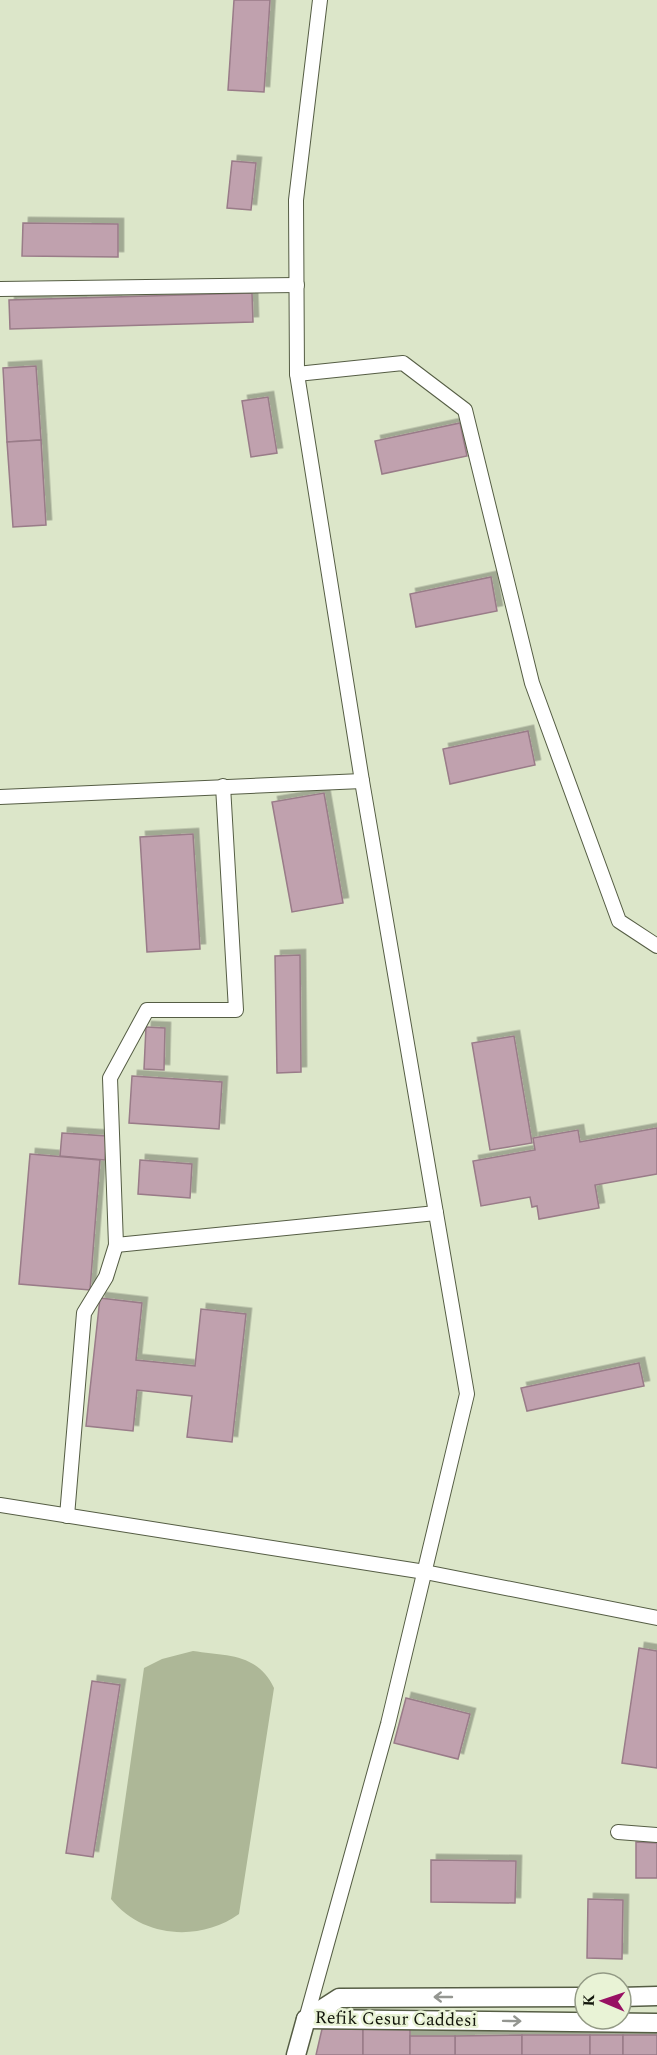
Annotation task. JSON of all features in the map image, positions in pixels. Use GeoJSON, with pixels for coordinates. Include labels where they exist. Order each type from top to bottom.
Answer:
{"type":"FeatureCollection","features":[{"type":"Feature","properties":{"kind":"street"},"geometry":{"type":"LineString","coordinates":[[296,2055],[388,1724],[467,1394],[362,781],[297,374],[296,200],[320,0]]}},
{"type":"Feature","properties":{"kind":"street"},"geometry":{"type":"LineString","coordinates":[[0,288],[297,285]]}},
{"type":"Feature","properties":{"kind":"street"},"geometry":{"type":"LineString","coordinates":[[297,374],[403,363],[465,410],[532,683],[619,921],[657,946]]}},
{"type":"Feature","properties":{"kind":"street"},"geometry":{"type":"LineString","coordinates":[[0,797],[362,781]]}},
{"type":"Feature","properties":{"kind":"street"},"geometry":{"type":"LineString","coordinates":[[67,1515],[84,1313],[106,1277],[116,1245],[110,1078],[147,1010],[236,1010],[223,786]]}},
{"type":"Feature","properties":{"kind":"street"},"geometry":{"type":"LineString","coordinates":[[116,1245],[436,1213]]}},
{"type":"Feature","properties":{"kind":"street"},"geometry":{"type":"LineString","coordinates":[[0,1505],[425,1572],[657,1618]]}},
{"type":"Feature","properties":{"kind":"street"},"geometry":{"type":"LineString","coordinates":[[618,1832],[657,1835]]}},
{"type":"Feature","properties":{"kind":"street"},"geometry":{"type":"LineString","coordinates":[[633,1996],[657,1996]]}},
{"type":"Feature","properties":{"kind":"street","name":"Refik Cesur Caddesi"},"geometry":{"type":"LineString","coordinates":[[306,2019],[339,1998],[573,1997]]}},
{"type":"Feature","properties":{"kind":"street","name":"Refik Cesur Caddesi"},"geometry":{"type":"LineString","coordinates":[[306,2019],[657,2023]]}},
{"type":"Feature","properties":{"kind":"green space"},"geometry":{"type":"Polygon","coordinates":[[[193,1651],[240,1658],[250,1662],[259,1668],[274,1688],[239,1914],[207,1929],[172,1932],[139,1922],[111,1899],[144,1668],[162,1659],[193,1651]]]}},
{"type":"Feature","properties":{"kind":"building"},"geometry":{"type":"Polygon","coordinates":[[[234,0],[270,0],[264,92],[228,90],[234,0]]]}},
{"type":"Feature","properties":{"kind":"building"},"geometry":{"type":"Polygon","coordinates":[[[232,161],[256,163],[251,210],[227,208],[232,161]]]}},
{"type":"Feature","properties":{"kind":"building"},"geometry":{"type":"Polygon","coordinates":[[[23,223],[118,224],[118,257],[22,256],[23,223]]]}},
{"type":"Feature","properties":{"kind":"building"},"geometry":{"type":"Polygon","coordinates":[[[252,293],[253,322],[10,329],[9,300],[252,293]]]}},
{"type":"Feature","properties":{"kind":"building"},"geometry":{"type":"Polygon","coordinates":[[[36,366],[41,440],[7,442],[3,368],[36,366]]]}},
{"type":"Feature","properties":{"kind":"building"},"geometry":{"type":"Polygon","coordinates":[[[268,397],[277,453],[251,457],[242,401],[268,397]]]}},
{"type":"Feature","properties":{"kind":"building"},"geometry":{"type":"Polygon","coordinates":[[[460,423],[467,456],[382,474],[375,441],[460,423]]]}},
{"type":"Feature","properties":{"kind":"building"},"geometry":{"type":"Polygon","coordinates":[[[41,440],[46,525],[13,527],[7,442],[41,440]]]}},
{"type":"Feature","properties":{"kind":"building"},"geometry":{"type":"Polygon","coordinates":[[[491,577],[497,611],[416,627],[410,594],[491,577]]]}},
{"type":"Feature","properties":{"kind":"building"},"geometry":{"type":"Polygon","coordinates":[[[528,731],[535,765],[450,784],[443,749],[528,731]]]}},
{"type":"Feature","properties":{"kind":"building"},"geometry":{"type":"Polygon","coordinates":[[[324,793],[343,903],[292,912],[272,802],[324,793]]]}},
{"type":"Feature","properties":{"kind":"building"},"geometry":{"type":"Polygon","coordinates":[[[193,834],[200,949],[147,952],[140,837],[193,834]]]}},
{"type":"Feature","properties":{"kind":"building"},"geometry":{"type":"Polygon","coordinates":[[[300,955],[301,1072],[277,1073],[275,956],[300,955]]]}},
{"type":"Feature","properties":{"kind":"building"},"geometry":{"type":"Polygon","coordinates":[[[146,1027],[165,1028],[164,1070],[144,1069],[146,1027]]]}},
{"type":"Feature","properties":{"kind":"building"},"geometry":{"type":"Polygon","coordinates":[[[514,1036],[532,1143],[490,1150],[472,1043],[514,1036]]]}},
{"type":"Feature","properties":{"kind":"building"},"geometry":{"type":"Polygon","coordinates":[[[132,1076],[222,1082],[219,1129],[129,1123],[132,1076]]]}},
{"type":"Feature","properties":{"kind":"building"},"geometry":{"type":"Polygon","coordinates":[[[657,1128],[657,1174],[595,1185],[599,1208],[539,1219],[537,1206],[532,1207],[530,1197],[481,1206],[473,1161],[535,1150],[533,1138],[578,1130],[580,1142],[657,1128]]]}},
{"type":"Feature","properties":{"kind":"building"},"geometry":{"type":"Polygon","coordinates":[[[62,1133],[107,1136],[105,1160],[60,1156],[62,1133]]]}},
{"type":"Feature","properties":{"kind":"building"},"geometry":{"type":"Polygon","coordinates":[[[30,1154],[100,1160],[90,1290],[19,1284],[30,1154]]]}},
{"type":"Feature","properties":{"kind":"building"},"geometry":{"type":"Polygon","coordinates":[[[140,1160],[192,1164],[190,1198],[138,1194],[140,1160]]]}},
{"type":"Feature","properties":{"kind":"building"},"geometry":{"type":"Polygon","coordinates":[[[100,1298],[142,1303],[136,1360],[195,1366],[201,1309],[246,1314],[232,1442],[187,1437],[192,1396],[137,1390],[133,1431],[86,1426],[100,1298]]]}},
{"type":"Feature","properties":{"kind":"building"},"geometry":{"type":"Polygon","coordinates":[[[639,1363],[644,1386],[527,1411],[521,1388],[639,1363]]]}},
{"type":"Feature","properties":{"kind":"building"},"geometry":{"type":"Polygon","coordinates":[[[639,1648],[657,1651],[657,1768],[622,1763],[639,1648]]]}},
{"type":"Feature","properties":{"kind":"building"},"geometry":{"type":"Polygon","coordinates":[[[92,1681],[120,1685],[93,1857],[66,1853],[92,1681]]]}},
{"type":"Feature","properties":{"kind":"building"},"geometry":{"type":"Polygon","coordinates":[[[406,1698],[470,1714],[458,1759],[394,1743],[406,1698]]]}},
{"type":"Feature","properties":{"kind":"building"},"geometry":{"type":"Polygon","coordinates":[[[636,1842],[657,1843],[657,1878],[636,1878],[636,1842]]]}},
{"type":"Feature","properties":{"kind":"building"},"geometry":{"type":"Polygon","coordinates":[[[431,1860],[516,1861],[515,1903],[431,1902],[431,1860]]]}},
{"type":"Feature","properties":{"kind":"building"},"geometry":{"type":"Polygon","coordinates":[[[588,1899],[623,1900],[622,1959],[587,1958],[588,1899]]]}},
{"type":"Feature","properties":{"kind":"building"},"geometry":{"type":"Polygon","coordinates":[[[322,2029],[363,2029],[363,2055],[316,2055],[322,2029]]]}},
{"type":"Feature","properties":{"kind":"building"},"geometry":{"type":"Polygon","coordinates":[[[363,2029],[410,2029],[410,2055],[363,2055],[363,2029]]]}},
{"type":"Feature","properties":{"kind":"building"},"geometry":{"type":"Polygon","coordinates":[[[522,2035],[522,2055],[455,2055],[455,2036],[522,2035]]]}},
{"type":"Feature","properties":{"kind":"building"},"geometry":{"type":"Polygon","coordinates":[[[522,2035],[590,2035],[590,2055],[522,2055],[522,2035]]]}},
{"type":"Feature","properties":{"kind":"building"},"geometry":{"type":"Polygon","coordinates":[[[590,2035],[623,2035],[623,2055],[590,2055],[590,2035]]]}},
{"type":"Feature","properties":{"kind":"building"},"geometry":{"type":"Polygon","coordinates":[[[623,2035],[657,2035],[657,2055],[623,2055],[623,2035]]]}},
{"type":"Feature","properties":{"kind":"building"},"geometry":{"type":"Polygon","coordinates":[[[410,2036],[455,2036],[455,2055],[410,2055],[410,2036]]]}}]}
